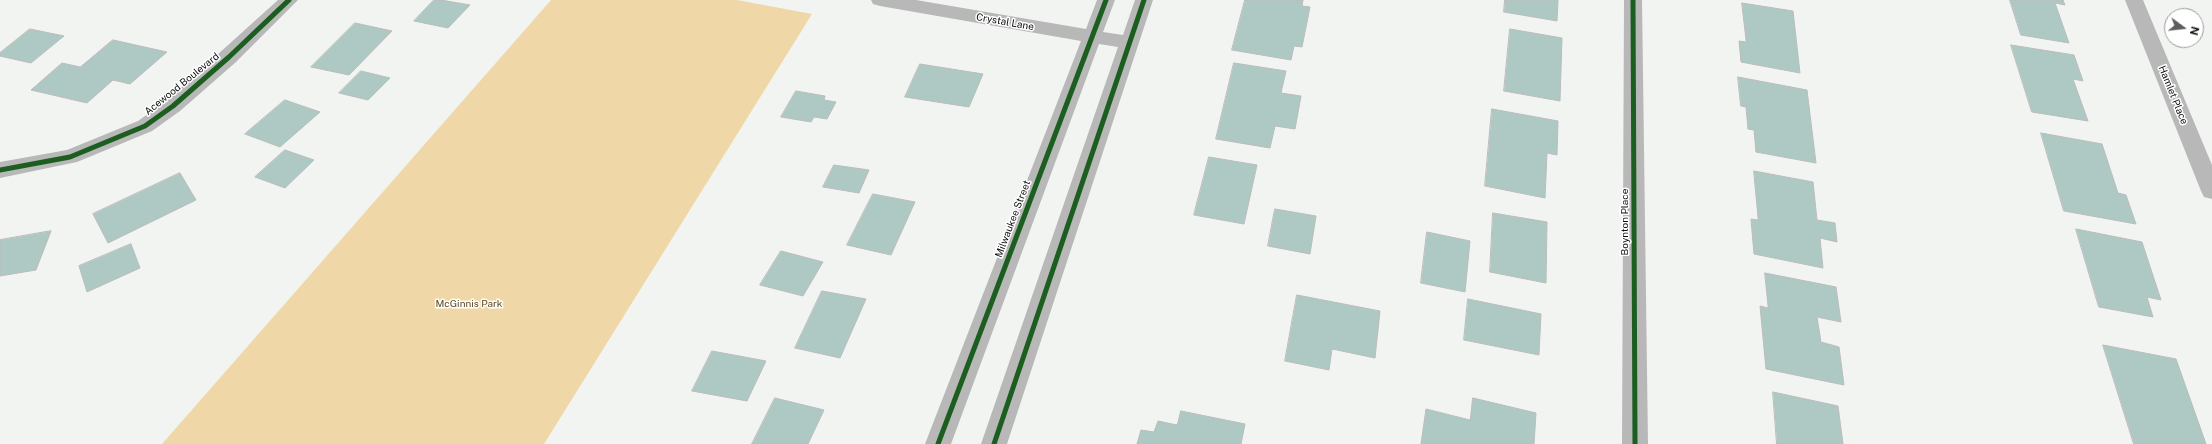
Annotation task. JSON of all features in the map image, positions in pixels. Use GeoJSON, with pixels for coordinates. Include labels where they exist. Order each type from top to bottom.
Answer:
{"type":"FeatureCollection","features":[{"type":"Feature","properties":{"kind":"street","name":"Acewood Boulevard"},"geometry":{"type":"LineString","coordinates":[[0,170],[70,157],[144,126],[173,106],[229,57],[289,0]]}},
{"type":"Feature","properties":{"kind":"street","name":"Crystal Lane"},"geometry":{"type":"LineString","coordinates":[[880,0],[1130,43]]}},
{"type":"Feature","properties":{"kind":"street","name":"Milwaukee Street"},"geometry":{"type":"LineString","coordinates":[[938,444],[1106,0]]}},
{"type":"Feature","properties":{"kind":"street"},"geometry":{"type":"LineString","coordinates":[[994,444],[1144,0]]}},
{"type":"Feature","properties":{"kind":"street","name":"Boynton Place"},"geometry":{"type":"LineString","coordinates":[[1632,0],[1635,444]]}},
{"type":"Feature","properties":{"kind":"street","name":"Hamlet Place"},"geometry":{"type":"LineString","coordinates":[[2134,0],[2212,191]]}},
{"type":"Feature","properties":{"kind":"green space","name":"McGinnis Park"},"geometry":{"type":"Polygon","coordinates":[[[551,0],[737,0],[812,14],[544,444],[162,444],[551,0]]]}},
{"type":"Feature","properties":{"kind":"building"},"geometry":{"type":"Polygon","coordinates":[[[434,0],[470,5],[448,28],[414,21],[434,0]]]}},
{"type":"Feature","properties":{"kind":"building"},"geometry":{"type":"Polygon","coordinates":[[[1245,0],[1303,0],[1302,6],[1310,7],[1302,47],[1294,46],[1291,60],[1232,50],[1245,0]]]}},
{"type":"Feature","properties":{"kind":"building"},"geometry":{"type":"Polygon","coordinates":[[[1505,0],[1558,0],[1557,21],[1504,12],[1505,0]]]}},
{"type":"Feature","properties":{"kind":"building"},"geometry":{"type":"Polygon","coordinates":[[[2010,0],[2063,0],[2065,5],[2055,3],[2069,43],[2021,35],[2010,0]]]}},
{"type":"Feature","properties":{"kind":"building"},"geometry":{"type":"Polygon","coordinates":[[[1742,3],[1793,11],[1800,73],[1741,62],[1739,41],[1746,42],[1742,3]]]}},
{"type":"Feature","properties":{"kind":"building"},"geometry":{"type":"Polygon","coordinates":[[[355,23],[392,31],[349,75],[311,67],[355,23]]]}},
{"type":"Feature","properties":{"kind":"building"},"geometry":{"type":"Polygon","coordinates":[[[30,29],[64,36],[31,63],[0,56],[0,53],[30,29]]]}},
{"type":"Feature","properties":{"kind":"building"},"geometry":{"type":"Polygon","coordinates":[[[1510,29],[1562,38],[1560,101],[1504,91],[1510,29]]]}},
{"type":"Feature","properties":{"kind":"building"},"geometry":{"type":"Polygon","coordinates":[[[113,40],[167,52],[130,84],[113,80],[87,103],[31,90],[62,63],[80,67],[113,40]]]}},
{"type":"Feature","properties":{"kind":"building"},"geometry":{"type":"Polygon","coordinates":[[[2011,45],[2074,55],[2083,81],[2073,79],[2088,121],[2032,112],[2011,45]]]}},
{"type":"Feature","properties":{"kind":"building"},"geometry":{"type":"Polygon","coordinates":[[[1234,63],[1286,71],[1281,93],[1301,96],[1295,129],[1275,126],[1270,148],[1216,139],[1234,63]]]}},
{"type":"Feature","properties":{"kind":"building"},"geometry":{"type":"Polygon","coordinates":[[[920,64],[983,74],[969,107],[905,97],[920,64]]]}},
{"type":"Feature","properties":{"kind":"building"},"geometry":{"type":"Polygon","coordinates":[[[361,71],[390,78],[368,100],[339,93],[361,71]]]}},
{"type":"Feature","properties":{"kind":"building"},"geometry":{"type":"Polygon","coordinates":[[[1738,77],[1807,90],[1816,163],[1756,152],[1754,130],[1748,129],[1746,107],[1741,106],[1738,77]]]}},
{"type":"Feature","properties":{"kind":"building"},"geometry":{"type":"Polygon","coordinates":[[[796,91],[825,96],[824,100],[836,102],[827,119],[814,117],[811,122],[781,117],[796,91]]]}},
{"type":"Feature","properties":{"kind":"building"},"geometry":{"type":"Polygon","coordinates":[[[285,100],[320,112],[280,147],[245,134],[285,100]]]}},
{"type":"Feature","properties":{"kind":"building"},"geometry":{"type":"Polygon","coordinates":[[[1492,109],[1558,121],[1557,155],[1547,153],[1545,198],[1485,186],[1492,109]]]}},
{"type":"Feature","properties":{"kind":"building"},"geometry":{"type":"Polygon","coordinates":[[[2041,133],[2102,144],[2118,193],[2126,195],[2136,224],[2064,211],[2041,133]]]}},
{"type":"Feature","properties":{"kind":"building"},"geometry":{"type":"Polygon","coordinates":[[[285,150],[314,160],[285,188],[255,177],[285,150]]]}},
{"type":"Feature","properties":{"kind":"building"},"geometry":{"type":"Polygon","coordinates":[[[1209,157],[1257,165],[1244,224],[1194,215],[1209,157]]]}},
{"type":"Feature","properties":{"kind":"building"},"geometry":{"type":"Polygon","coordinates":[[[834,165],[869,170],[859,193],[823,187],[834,165]]]}},
{"type":"Feature","properties":{"kind":"building"},"geometry":{"type":"Polygon","coordinates":[[[1754,171],[1813,182],[1817,220],[1835,223],[1837,242],[1820,238],[1823,268],[1754,254],[1751,219],[1758,220],[1754,171]]]}},
{"type":"Feature","properties":{"kind":"building"},"geometry":{"type":"Polygon","coordinates":[[[180,173],[196,200],[108,243],[93,214],[180,173]]]}},
{"type":"Feature","properties":{"kind":"building"},"geometry":{"type":"Polygon","coordinates":[[[873,194],[915,202],[891,255],[847,245],[873,194]]]}},
{"type":"Feature","properties":{"kind":"building"},"geometry":{"type":"Polygon","coordinates":[[[1275,209],[1316,216],[1310,254],[1268,246],[1275,209]]]}},
{"type":"Feature","properties":{"kind":"building"},"geometry":{"type":"Polygon","coordinates":[[[1493,213],[1547,222],[1546,283],[1490,272],[1493,213]]]}},
{"type":"Feature","properties":{"kind":"building"},"geometry":{"type":"Polygon","coordinates":[[[2076,229],[2142,242],[2161,300],[2147,297],[2153,317],[2099,307],[2076,229]]]}},
{"type":"Feature","properties":{"kind":"building"},"geometry":{"type":"Polygon","coordinates":[[[51,231],[36,270],[0,276],[0,240],[51,231]]]}},
{"type":"Feature","properties":{"kind":"building"},"geometry":{"type":"Polygon","coordinates":[[[1427,232],[1470,241],[1465,292],[1421,283],[1427,232]]]}},
{"type":"Feature","properties":{"kind":"building"},"geometry":{"type":"Polygon","coordinates":[[[131,244],[140,268],[87,292],[79,266],[131,244]]]}},
{"type":"Feature","properties":{"kind":"building"},"geometry":{"type":"Polygon","coordinates":[[[781,251],[823,262],[803,296],[760,285],[781,251]]]}},
{"type":"Feature","properties":{"kind":"building"},"geometry":{"type":"Polygon","coordinates":[[[1765,273],[1836,287],[1841,322],[1817,317],[1821,342],[1839,347],[1844,385],[1766,369],[1760,306],[1768,308],[1765,273]]]}},
{"type":"Feature","properties":{"kind":"building"},"geometry":{"type":"Polygon","coordinates":[[[822,291],[866,299],[840,358],[795,348],[822,291]]]}},
{"type":"Feature","properties":{"kind":"building"},"geometry":{"type":"Polygon","coordinates":[[[1297,295],[1380,311],[1375,358],[1332,349],[1329,370],[1285,361],[1297,295]]]}},
{"type":"Feature","properties":{"kind":"building"},"geometry":{"type":"Polygon","coordinates":[[[1468,299],[1541,314],[1539,355],[1464,340],[1468,299]]]}},
{"type":"Feature","properties":{"kind":"building"},"geometry":{"type":"Polygon","coordinates":[[[2103,345],[2176,359],[2206,444],[2134,444],[2103,345]]]}},
{"type":"Feature","properties":{"kind":"building"},"geometry":{"type":"Polygon","coordinates":[[[712,351],[766,361],[747,401],[692,391],[712,351]]]}},
{"type":"Feature","properties":{"kind":"building"},"geometry":{"type":"Polygon","coordinates":[[[1773,392],[1838,406],[1843,444],[1777,444],[1773,392]]]}},
{"type":"Feature","properties":{"kind":"building"},"geometry":{"type":"Polygon","coordinates":[[[775,398],[824,410],[808,444],[752,444],[775,398]]]}},
{"type":"Feature","properties":{"kind":"building"},"geometry":{"type":"Polygon","coordinates":[[[1473,398],[1536,413],[1534,444],[1421,444],[1426,409],[1470,420],[1473,398]]]}},
{"type":"Feature","properties":{"kind":"building"},"geometry":{"type":"Polygon","coordinates":[[[1181,411],[1245,424],[1241,444],[1137,444],[1141,430],[1154,432],[1158,421],[1177,425],[1181,411]]]}},
{"type":"Feature","properties":{"kind":"cycle path"},"geometry":{"type":"LineString","coordinates":[[0,170],[70,157],[145,126],[173,106],[229,57],[289,0]]}},
{"type":"Feature","properties":{"kind":"cycle path"},"geometry":{"type":"LineString","coordinates":[[938,444],[1106,0]]}},
{"type":"Feature","properties":{"kind":"cycle path"},"geometry":{"type":"LineString","coordinates":[[994,444],[1144,0]]}},
{"type":"Feature","properties":{"kind":"cycle path"},"geometry":{"type":"LineString","coordinates":[[1633,0],[1635,444]]}}]}
